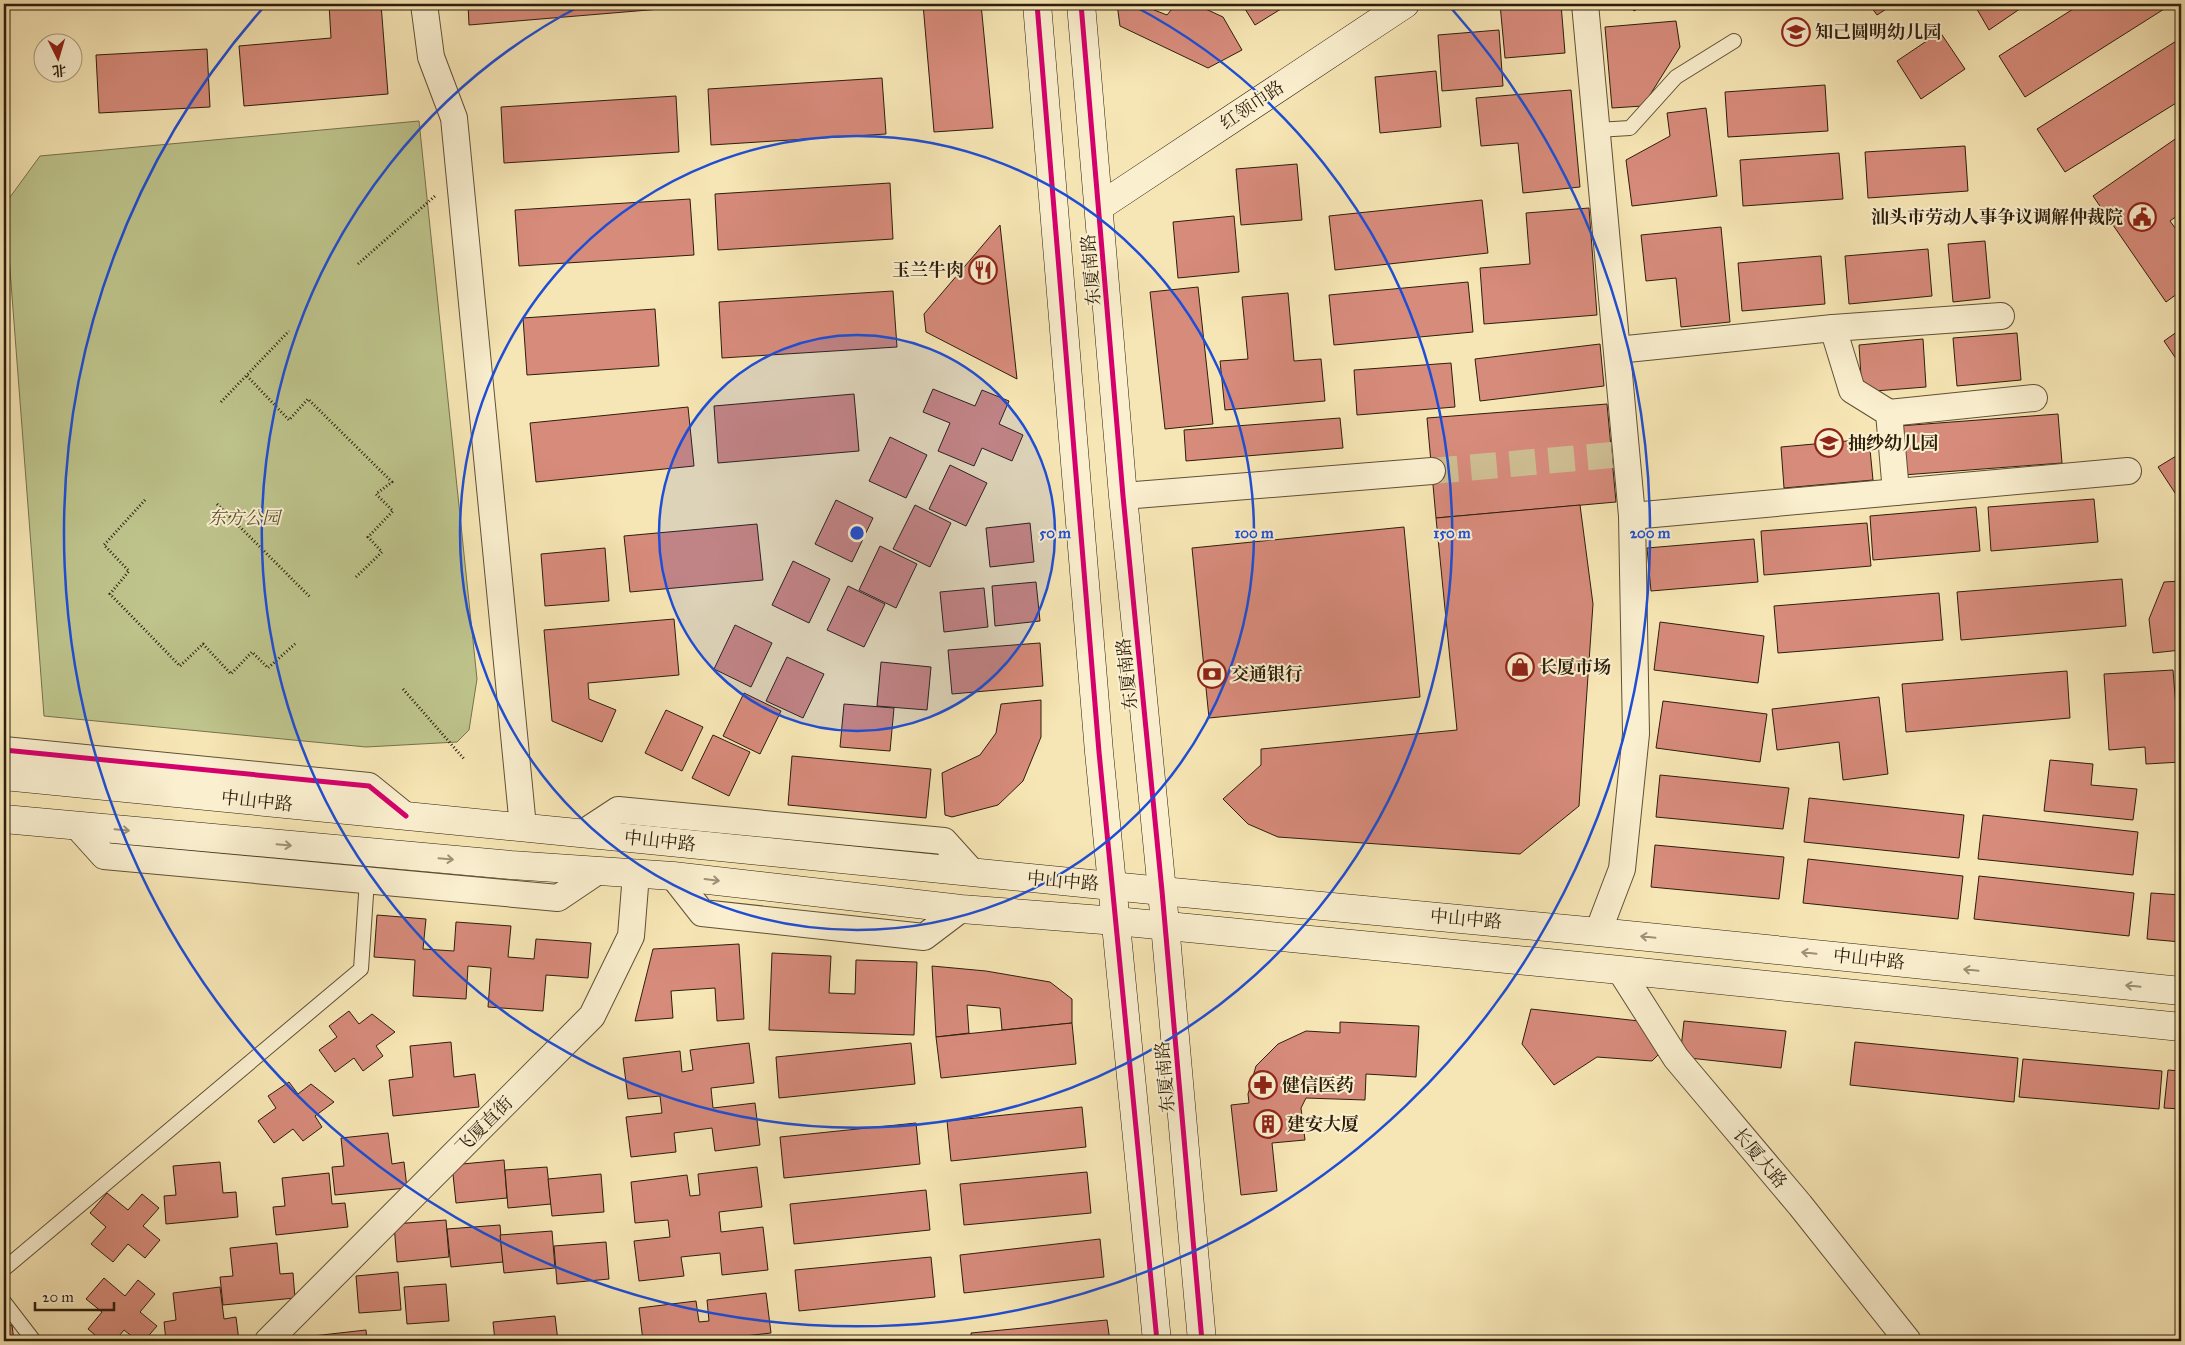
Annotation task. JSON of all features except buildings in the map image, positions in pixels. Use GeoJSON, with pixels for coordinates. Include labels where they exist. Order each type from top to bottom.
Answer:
{"type":"FeatureCollection","features":[{"type":"Feature","properties":{"kind":"main road","name":"东厦南路"},"geometry":{"type":"LineString","coordinates":[[1037,4],[1098,742],[1157,1341]]}},
{"type":"Feature","properties":{"kind":"main road","name":"东厦南路"},"geometry":{"type":"LineString","coordinates":[[1081,4],[1123,496],[1162,891],[1202,1341]]}},
{"type":"Feature","properties":{"kind":"main road","name":"红领巾路"},"geometry":{"type":"LineString","coordinates":[[1099,207],[1405,4]]}},
{"type":"Feature","properties":{"kind":"main road","name":"中山中路"},"geometry":{"type":"LineString","coordinates":[[4,776],[2181,991]]}},
{"type":"Feature","properties":{"kind":"main road","name":"中山中路"},"geometry":{"type":"LineString","coordinates":[[10,824],[77,826],[673,876],[961,909],[1116,921],[2181,1027]]}},
{"type":"Feature","properties":{"kind":"street"},"geometry":{"type":"LineString","coordinates":[[424,4],[431,57],[454,118],[522,827]]}},
{"type":"Feature","properties":{"kind":"street"},"geometry":{"type":"LineString","coordinates":[[1585,4],[1617,350],[1619,455],[1632,516],[1636,734],[1622,869],[1598,932]]}},
{"type":"Feature","properties":{"kind":"street"},"geometry":{"type":"LineString","coordinates":[[1617,350],[1833,328],[2001,316]]}},
{"type":"Feature","properties":{"kind":"street"},"geometry":{"type":"LineString","coordinates":[[1833,328],[1852,390],[1890,413],[2034,398]]}},
{"type":"Feature","properties":{"kind":"street"},"geometry":{"type":"LineString","coordinates":[[1890,413],[1896,492]]}},
{"type":"Feature","properties":{"kind":"street"},"geometry":{"type":"LineString","coordinates":[[1123,496],[1432,471]]}},
{"type":"Feature","properties":{"kind":"street"},"geometry":{"type":"LineString","coordinates":[[1632,516],[2128,471]]}},
{"type":"Feature","properties":{"kind":"street"},"geometry":{"type":"LineString","coordinates":[[4,750],[369,786],[406,816]]}},
{"type":"Feature","properties":{"kind":"street"},"geometry":{"type":"LineString","coordinates":[[4,769],[42,754]]}},
{"type":"Feature","properties":{"kind":"street"},"geometry":{"type":"LineString","coordinates":[[77,826],[104,856],[558,898],[598,871]]}},
{"type":"Feature","properties":{"kind":"street","name":"飞厦直街"},"geometry":{"type":"LineString","coordinates":[[268,1341],[592,1016],[631,936],[636,874]]}},
{"type":"Feature","properties":{"kind":"street","name":"长厦大路"},"geometry":{"type":"LineString","coordinates":[[1620,970],[1676,1058],[1800,1205],[1908,1341]]}},
{"type":"Feature","properties":{"kind":"lane"},"geometry":{"type":"LineString","coordinates":[[1596,130],[1630,128],[1676,77],[1734,41]]}},
{"type":"Feature","properties":{"kind":"lane"},"geometry":{"type":"LineString","coordinates":[[4,1268],[361,969],[367,880]]}},
{"type":"Feature","properties":{"kind":"lane"},"geometry":{"type":"LineString","coordinates":[[4,1302],[34,1341]]}},
{"type":"Feature","properties":{"kind":"path"},"geometry":{"type":"LineString","coordinates":[[358,264],[459,174]]}},
{"type":"Feature","properties":{"kind":"path"},"geometry":{"type":"LineString","coordinates":[[221,402],[289,331]]}},
{"type":"Feature","properties":{"kind":"path"},"geometry":{"type":"LineString","coordinates":[[246,376],[289,420],[308,399],[392,482],[376,494],[393,511],[368,537],[382,552],[356,577]]}},
{"type":"Feature","properties":{"kind":"path"},"geometry":{"type":"LineString","coordinates":[[146,500],[104,545],[129,571],[110,594],[180,666],[203,644],[231,674],[252,652],[268,668],[296,643]]}},
{"type":"Feature","properties":{"kind":"path"},"geometry":{"type":"LineString","coordinates":[[217,504],[310,597]]}},
{"type":"Feature","properties":{"kind":"path"},"geometry":{"type":"LineString","coordinates":[[403,689],[465,760]]}},
{"type":"Feature","properties":{"kind":"green space","name":"东方公园"},"geometry":{"type":"Polygon","coordinates":[[[419,121],[477,679],[469,730],[457,742],[366,747],[44,716],[5,204],[40,156],[419,121]]]}},
{"type":"Feature","properties":{"kind":"tunnel"},"geometry":{"type":"LineString","coordinates":[[1432,471],[1612,455]]}},
{"type":"Feature","properties":{"kind":"cycle path"},"geometry":{"type":"LineString","coordinates":[[1037,4],[1099,752],[1157,1341]]}},
{"type":"Feature","properties":{"kind":"cycle path"},"geometry":{"type":"LineString","coordinates":[[1081,4],[1123,496],[1162,891],[1202,1341]]}},
{"type":"Feature","properties":{"kind":"cycle path"},"geometry":{"type":"LineString","coordinates":[[4,750],[369,786],[406,816]]}},
{"type":"Feature","properties":{"kind":"place","name":"知己圆明幼儿园"},"geometry":{"type":"Point","coordinates":[1796,32]}},
{"type":"Feature","properties":{"kind":"place","name":"汕头市劳动人事争议调解仲裁院"},"geometry":{"type":"Point","coordinates":[2142,217]}},
{"type":"Feature","properties":{"kind":"place","name":"玉兰牛肉"},"geometry":{"type":"Point","coordinates":[983,270]}},
{"type":"Feature","properties":{"kind":"place","name":"抽纱幼儿园"},"geometry":{"type":"Point","coordinates":[1829,443]}},
{"type":"Feature","properties":{"kind":"place","name":"长厦市场"},"geometry":{"type":"Point","coordinates":[1520,667]}},
{"type":"Feature","properties":{"kind":"place","name":"交通银行"},"geometry":{"type":"Point","coordinates":[1212,674]}},
{"type":"Feature","properties":{"kind":"place","name":"健信医药"},"geometry":{"type":"Point","coordinates":[1263,1085]}},
{"type":"Feature","properties":{"kind":"place","name":"建安大厦"},"geometry":{"type":"Point","coordinates":[1268,1124]}}]}
